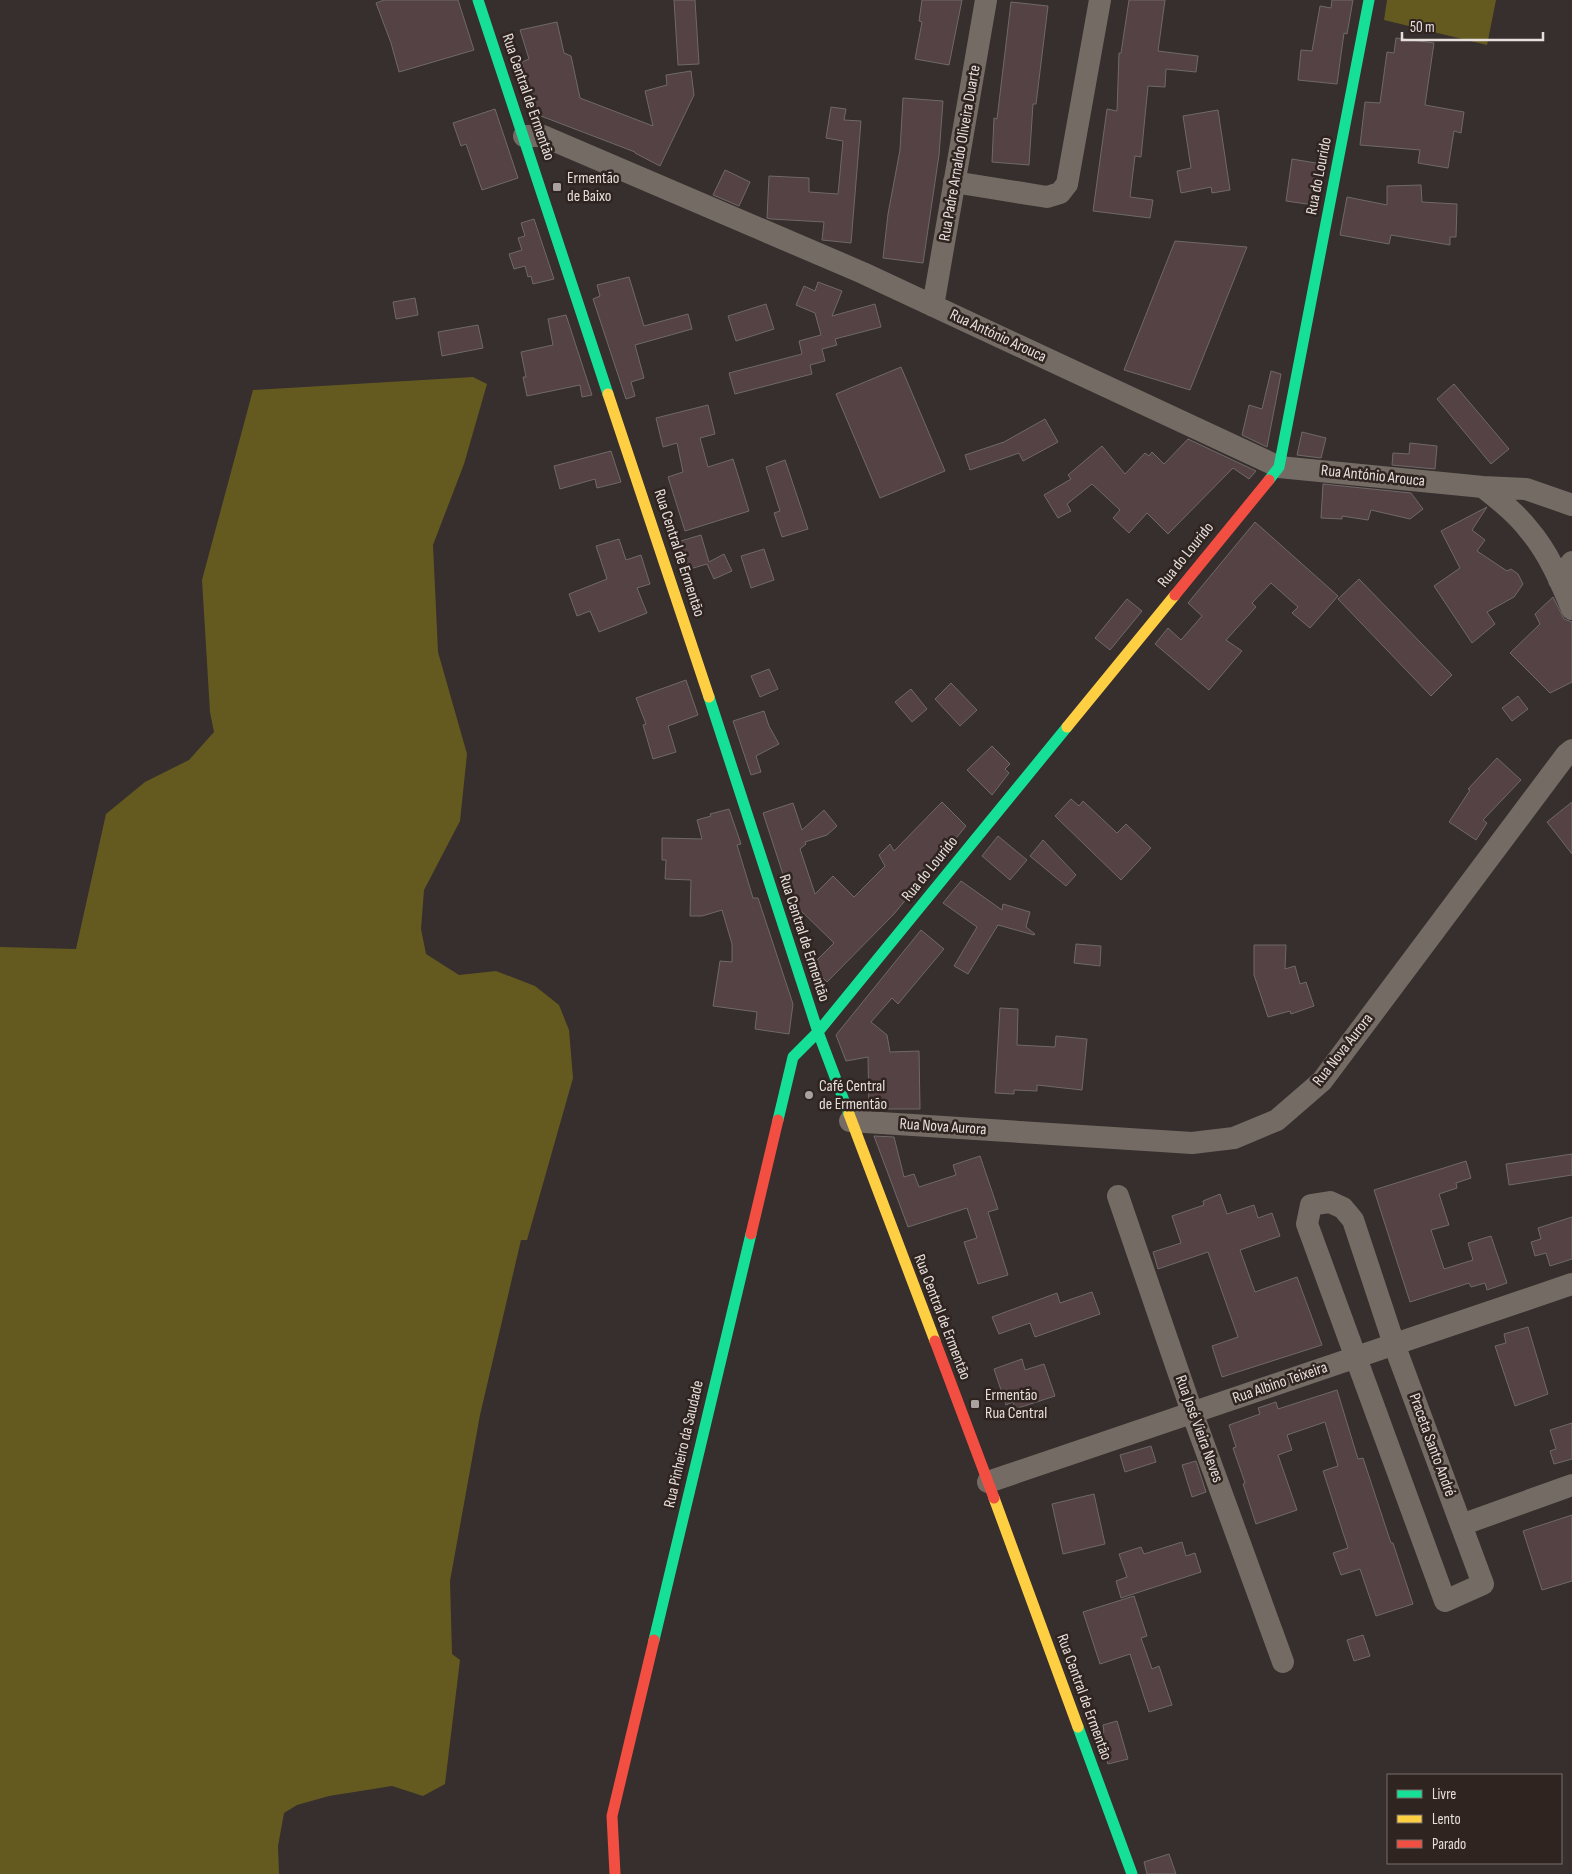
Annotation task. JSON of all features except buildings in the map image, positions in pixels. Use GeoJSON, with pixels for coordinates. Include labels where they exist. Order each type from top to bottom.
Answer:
{"type":"FeatureCollection","features":[{"type":"Feature","properties":{"kind":"street","name":"Rua Central de Ermentão"},"geometry":{"type":"LineString","coordinates":[[478,0],[818,1032],[850,1121],[988,1482],[1132,1874]]}},
{"type":"Feature","properties":{"kind":"street","name":"Rua Padre Arnaldo Oliveira Duarte"},"geometry":{"type":"LineString","coordinates":[[933,306],[986,0]]}},
{"type":"Feature","properties":{"kind":"street"},"geometry":{"type":"LineString","coordinates":[[954,182],[1047,197],[1060,193],[1067,184],[1100,0]]}},
{"type":"Feature","properties":{"kind":"street","name":"Rua do Lourido"},"geometry":{"type":"LineString","coordinates":[[818,1032],[1279,467],[1369,0]]}},
{"type":"Feature","properties":{"kind":"street","name":"Rua António Arouca"},"geometry":{"type":"LineString","coordinates":[[524,136],[543,136],[854,270],[1279,467],[1483,487],[1526,489],[1572,505]]}},
{"type":"Feature","properties":{"kind":"street"},"geometry":{"type":"LineString","coordinates":[[1483,487],[1508,507],[1566,571],[1572,609]]}},
{"type":"Feature","properties":{"kind":"street","name":"Rua Nova Aurora"},"geometry":{"type":"LineString","coordinates":[[850,1121],[1192,1143],[1234,1138],[1277,1120],[1322,1081],[1566,755],[1572,750]]}},
{"type":"Feature","properties":{"kind":"street","name":"Rua Pinheiro da Saudade"},"geometry":{"type":"LineString","coordinates":[[615,1874],[612,1816],[786,1086],[794,1057],[818,1032]]}},
{"type":"Feature","properties":{"kind":"street","name":"Rua José Vieira Neves"},"geometry":{"type":"LineString","coordinates":[[1118,1196],[1192,1412],[1282,1662]]}},
{"type":"Feature","properties":{"kind":"street","name":"Praceta Santo André"},"geometry":{"type":"LineString","coordinates":[[1330,1202],[1343,1208],[1353,1220],[1394,1344],[1483,1584],[1445,1601],[1354,1358],[1307,1224],[1311,1205],[1330,1202]]}},
{"type":"Feature","properties":{"kind":"street","name":"Rua Albino Teixeira"},"geometry":{"type":"LineString","coordinates":[[988,1482],[1572,1284]]}},
{"type":"Feature","properties":{"kind":"street"},"geometry":{"type":"LineString","coordinates":[[1461,1525],[1572,1486]]}},
{"type":"Feature","properties":{"kind":"shaded area"},"geometry":{"type":"Polygon","coordinates":[[[1387,0],[1496,0],[1487,45],[1384,20],[1387,0]]]}},
{"type":"Feature","properties":{"kind":"shaded area"},"geometry":{"type":"Polygon","coordinates":[[[473,377],[487,384],[464,464],[433,545],[438,652],[467,754],[460,821],[424,890],[421,929],[426,954],[459,975],[496,971],[535,986],[559,1005],[569,1030],[573,1078],[527,1240],[521,1240],[480,1415],[450,1581],[452,1654],[460,1660],[445,1784],[423,1796],[392,1786],[329,1796],[297,1805],[284,1813],[278,1846],[279,1874],[0,1874],[0,947],[76,949],[106,814],[145,782],[189,760],[214,732],[210,712],[202,580],[253,390],[473,377]]]}},
{"type":"Feature","properties":{"kind":"traffic: fast"},"geometry":{"type":"LineString","coordinates":[[478,0],[608,394]]}},
{"type":"Feature","properties":{"kind":"traffic: fast"},"geometry":{"type":"LineString","coordinates":[[1269,480],[1279,467],[1369,0]]}},
{"type":"Feature","properties":{"kind":"traffic: fast"},"geometry":{"type":"LineString","coordinates":[[709,697],[818,1032],[849,1114]]}},
{"type":"Feature","properties":{"kind":"traffic: fast"},"geometry":{"type":"LineString","coordinates":[[778,1120],[793,1057],[818,1032],[1067,727]]}},
{"type":"Feature","properties":{"kind":"traffic: fast"},"geometry":{"type":"LineString","coordinates":[[654,1640],[751,1234]]}},
{"type":"Feature","properties":{"kind":"traffic: fast"},"geometry":{"type":"LineString","coordinates":[[1078,1727],[1132,1874]]}},
{"type":"Feature","properties":{"kind":"traffic: slow"},"geometry":{"type":"LineString","coordinates":[[608,394],[709,697]]}},
{"type":"Feature","properties":{"kind":"traffic: slow"},"geometry":{"type":"LineString","coordinates":[[1067,727],[1175,595]]}},
{"type":"Feature","properties":{"kind":"traffic: slow"},"geometry":{"type":"LineString","coordinates":[[849,1114],[935,1341]]}},
{"type":"Feature","properties":{"kind":"traffic: slow"},"geometry":{"type":"LineString","coordinates":[[994,1498],[1078,1727]]}},
{"type":"Feature","properties":{"kind":"traffic: jam"},"geometry":{"type":"LineString","coordinates":[[1175,595],[1269,480]]}},
{"type":"Feature","properties":{"kind":"traffic: jam"},"geometry":{"type":"LineString","coordinates":[[751,1234],[778,1120]]}},
{"type":"Feature","properties":{"kind":"traffic: jam"},"geometry":{"type":"LineString","coordinates":[[935,1341],[994,1498]]}},
{"type":"Feature","properties":{"kind":"traffic: jam"},"geometry":{"type":"LineString","coordinates":[[615,1874],[612,1816],[654,1640]]}},
{"type":"Feature","properties":{"kind":"place","name":"Ermentão de Baixo"},"geometry":{"type":"Point","coordinates":[557,187]}},
{"type":"Feature","properties":{"kind":"place","name":"Café Central de Ermentão"},"geometry":{"type":"Point","coordinates":[809,1095]}},
{"type":"Feature","properties":{"kind":"place","name":"Ermentão Rua Central"},"geometry":{"type":"Point","coordinates":[975,1404]}}]}
